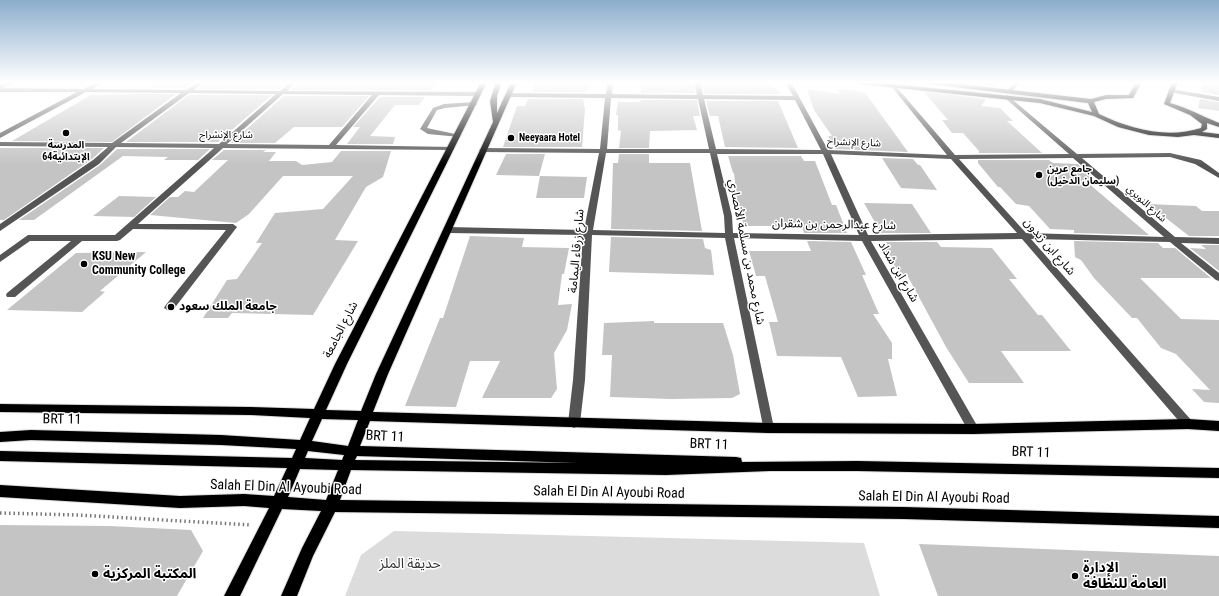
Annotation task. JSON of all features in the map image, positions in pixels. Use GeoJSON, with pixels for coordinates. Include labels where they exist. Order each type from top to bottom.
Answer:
{"type":"FeatureCollection","features":[{"type":"Feature","properties":{"kind":"main road","name":"شارع الجامعة"},"geometry":{"type":"LineString","coordinates":[[232,596],[278,503],[341,364],[471,110]]}},
{"type":"Feature","properties":{"kind":"main road"},"geometry":{"type":"LineString","coordinates":[[493,110],[496,122]]}},
{"type":"Feature","properties":{"kind":"main road"},"geometry":{"type":"LineString","coordinates":[[289,596],[307,553],[331,506],[351,451],[386,366],[501,110]]}},
{"type":"Feature","properties":{"kind":"main road"},"geometry":{"type":"LineString","coordinates":[[1078,110],[1137,130],[1171,135],[1195,133],[1219,136]]}},
{"type":"Feature","properties":{"kind":"main road"},"geometry":{"type":"LineString","coordinates":[[1094,110],[1096,115]]}},
{"type":"Feature","properties":{"kind":"main road"},"geometry":{"type":"LineString","coordinates":[[1184,110],[1219,125]]}},
{"type":"Feature","properties":{"kind":"main road"},"geometry":{"type":"LineString","coordinates":[[1195,133],[1204,129],[1205,124],[1201,118]]}},
{"type":"Feature","properties":{"kind":"main road"},"geometry":{"type":"LineString","coordinates":[[0,408],[251,411],[317,415],[768,428],[973,429],[1188,424],[1219,426]]}},
{"type":"Feature","properties":{"kind":"main road","name":"BRT 11"},"geometry":{"type":"LineString","coordinates":[[0,437],[32,435],[221,440],[304,445],[351,451],[729,462],[770,466]]}},
{"type":"Feature","properties":{"kind":"main road","name":"BRT 11"},"geometry":{"type":"LineString","coordinates":[[0,456],[209,460],[295,464],[666,470],[770,466],[946,467],[1219,473]]}},
{"type":"Feature","properties":{"kind":"main road","name":"Salah El Din Al Ayoubi Road"},"geometry":{"type":"LineString","coordinates":[[0,491],[180,502],[244,500],[331,506],[904,512],[1219,522]]}},
{"type":"Feature","properties":{"kind":"street"},"geometry":{"type":"LineString","coordinates":[[0,136],[49,110]]}},
{"type":"Feature","properties":{"kind":"street"},"geometry":{"type":"LineString","coordinates":[[0,228],[96,162],[115,144],[162,110]]}},
{"type":"Feature","properties":{"kind":"street"},"geometry":{"type":"LineString","coordinates":[[0,259],[28,238],[117,238],[260,110]]}},
{"type":"Feature","properties":{"kind":"street"},"geometry":{"type":"LineString","coordinates":[[332,145],[362,110]]}},
{"type":"Feature","properties":{"kind":"street"},"geometry":{"type":"LineString","coordinates":[[435,110],[423,129],[428,132],[458,136]]}},
{"type":"Feature","properties":{"kind":"street","name":"شارع زرقاء اليمامة"},"geometry":{"type":"LineString","coordinates":[[574,423],[579,380],[588,233],[603,151],[607,110]]}},
{"type":"Feature","properties":{"kind":"street","name":"شارع محمد بن مسلمة الأنصاري"},"geometry":{"type":"LineString","coordinates":[[704,110],[728,216],[729,235],[768,428]]}},
{"type":"Feature","properties":{"kind":"street","name":"شارع ابن شداد"},"geometry":{"type":"LineString","coordinates":[[803,110],[826,152],[865,238],[973,429]]}},
{"type":"Feature","properties":{"kind":"street","name":"شارع ابن زيدون"},"geometry":{"type":"LineString","coordinates":[[913,110],[941,144],[1024,236],[1188,424]]}},
{"type":"Feature","properties":{"kind":"street","name":"شارع النويري"},"geometry":{"type":"LineString","coordinates":[[1026,110],[1171,240],[1219,278]]}},
{"type":"Feature","properties":{"kind":"street","name":"شارع الإنشراح"},"geometry":{"type":"LineString","coordinates":[[0,144],[332,145],[452,148]]}},
{"type":"Feature","properties":{"kind":"street","name":"شارع الإنشراح"},"geometry":{"type":"LineString","coordinates":[[483,150],[826,152],[954,157],[1177,156],[1198,162],[1219,176]]}},
{"type":"Feature","properties":{"kind":"street"},"geometry":{"type":"LineString","coordinates":[[0,221],[10,221]]}},
{"type":"Feature","properties":{"kind":"street"},"geometry":{"type":"LineString","coordinates":[[130,226],[233,227],[169,308]]}},
{"type":"Feature","properties":{"kind":"street","name":"شارع عبدالرحمن بن شقران"},"geometry":{"type":"LineString","coordinates":[[448,230],[865,238],[1024,236],[1219,241]]}},
{"type":"Feature","properties":{"kind":"street"},"geometry":{"type":"LineString","coordinates":[[11,295],[80,238]]}},
{"type":"Feature","properties":{"kind":"path"},"geometry":{"type":"LineString","coordinates":[[0,512],[266,526]]}},
{"type":"Feature","properties":{"kind":"green space","name":"حديقة الملز"},"geometry":{"type":"Polygon","coordinates":[[[394,531],[864,543],[880,596],[345,596],[361,555],[394,531]]]}},
{"type":"Feature","properties":{"kind":"building"},"geometry":{"type":"Polygon","coordinates":[[[66,110],[155,110],[112,142],[12,141],[66,110]]]}},
{"type":"Feature","properties":{"kind":"building"},"geometry":{"type":"Polygon","coordinates":[[[169,110],[255,110],[218,142],[126,142],[169,110]]]}},
{"type":"Feature","properties":{"kind":"building"},"geometry":{"type":"Polygon","coordinates":[[[268,110],[357,110],[342,127],[294,127],[275,143],[231,143],[268,110]]]}},
{"type":"Feature","properties":{"kind":"building"},"geometry":{"type":"Polygon","coordinates":[[[368,110],[391,110],[370,136],[395,137],[393,144],[347,144],[360,127],[353,127],[368,110]]]}},
{"type":"Feature","properties":{"kind":"building"},"geometry":{"type":"Polygon","coordinates":[[[516,110],[585,110],[582,147],[503,147],[516,110]]]}},
{"type":"Feature","properties":{"kind":"building"},"geometry":{"type":"Polygon","coordinates":[[[617,110],[699,110],[700,116],[693,116],[697,130],[650,131],[649,148],[619,148],[621,131],[618,130],[618,115],[616,115],[617,110]]]}},
{"type":"Feature","properties":{"kind":"building"},"geometry":{"type":"Polygon","coordinates":[[[708,110],[782,110],[798,148],[725,147],[718,116],[710,116],[708,110]]]}},
{"type":"Feature","properties":{"kind":"building"},"geometry":{"type":"Polygon","coordinates":[[[814,110],[877,110],[908,152],[835,149],[828,136],[832,136],[814,110]]]}},
{"type":"Feature","properties":{"kind":"building"},"geometry":{"type":"Polygon","coordinates":[[[939,110],[1002,110],[1013,121],[1007,121],[1042,153],[979,153],[979,151],[963,133],[952,133],[942,120],[948,120],[939,110]]]}},
{"type":"Feature","properties":{"kind":"building"},"geometry":{"type":"Polygon","coordinates":[[[0,148],[104,148],[92,159],[4,220],[0,220],[0,148]]]}},
{"type":"Feature","properties":{"kind":"building"},"geometry":{"type":"Polygon","coordinates":[[[117,149],[210,149],[198,160],[164,160],[168,157],[123,156],[34,220],[19,220],[100,165],[117,149]]]}},
{"type":"Feature","properties":{"kind":"building"},"geometry":{"type":"Polygon","coordinates":[[[224,150],[266,150],[263,152],[276,152],[269,161],[296,161],[302,165],[332,162],[341,151],[391,151],[383,177],[366,187],[335,240],[358,241],[313,315],[232,313],[228,318],[203,318],[227,280],[237,279],[262,243],[256,243],[275,213],[323,209],[353,176],[283,176],[249,214],[236,223],[150,215],[170,197],[178,197],[185,191],[194,192],[228,160],[212,160],[224,150]]]}},
{"type":"Feature","properties":{"kind":"building"},"geometry":{"type":"Polygon","coordinates":[[[506,154],[545,154],[539,176],[496,175],[506,154]]]}},
{"type":"Feature","properties":{"kind":"building"},"geometry":{"type":"Polygon","coordinates":[[[619,154],[649,154],[649,163],[690,163],[702,231],[611,229],[613,163],[618,163],[619,154]]]}},
{"type":"Feature","properties":{"kind":"building"},"geometry":{"type":"Polygon","coordinates":[[[728,156],[801,156],[804,161],[815,161],[832,205],[836,205],[847,233],[804,233],[802,226],[744,226],[737,200],[734,173],[728,156]]]}},
{"type":"Feature","properties":{"kind":"building"},"geometry":{"type":"Polygon","coordinates":[[[882,158],[913,159],[918,165],[920,165],[937,190],[901,188],[882,158]]]}},
{"type":"Feature","properties":{"kind":"building"},"geometry":{"type":"Polygon","coordinates":[[[978,160],[1049,160],[1053,163],[1078,164],[1092,177],[1087,182],[1149,235],[1074,233],[1074,230],[1050,229],[1029,206],[1016,204],[1000,187],[998,187],[978,163],[978,160]]]}},
{"type":"Feature","properties":{"kind":"building"},"geometry":{"type":"Polygon","coordinates":[[[540,176],[587,177],[584,198],[536,198],[540,176]]]}},
{"type":"Feature","properties":{"kind":"building"},"geometry":{"type":"Polygon","coordinates":[[[119,196],[156,197],[134,217],[93,216],[119,196]]]}},
{"type":"Feature","properties":{"kind":"building"},"geometry":{"type":"Polygon","coordinates":[[[864,203],[912,204],[931,233],[881,233],[864,203]]]}},
{"type":"Feature","properties":{"kind":"building"},"geometry":{"type":"Polygon","coordinates":[[[1148,204],[1196,206],[1202,211],[1219,211],[1219,236],[1189,236],[1148,204]]]}},
{"type":"Feature","properties":{"kind":"building"},"geometry":{"type":"Polygon","coordinates":[[[470,236],[524,238],[522,247],[569,248],[564,274],[562,274],[558,305],[572,304],[567,330],[554,353],[557,389],[551,398],[482,398],[500,361],[470,361],[456,407],[405,406],[440,318],[443,318],[470,236]]]}},
{"type":"Feature","properties":{"kind":"building"},"geometry":{"type":"Polygon","coordinates":[[[611,237],[703,239],[705,248],[711,250],[714,275],[609,272],[611,237]]]}},
{"type":"Feature","properties":{"kind":"building"},"geometry":{"type":"Polygon","coordinates":[[[807,241],[851,242],[866,275],[862,275],[879,314],[873,314],[892,343],[892,359],[888,359],[897,396],[858,397],[841,357],[777,356],[769,322],[778,322],[765,276],[756,276],[749,251],[811,251],[807,241]]]}},
{"type":"Feature","properties":{"kind":"building"},"geometry":{"type":"Polygon","coordinates":[[[1074,241],[1158,243],[1163,248],[1175,248],[1211,278],[1140,278],[1181,319],[1219,320],[1219,403],[1204,402],[1192,389],[1210,390],[1176,354],[1161,348],[1137,318],[1132,318],[1094,278],[1081,260],[1075,257],[1074,241]]]}},
{"type":"Feature","properties":{"kind":"building"},"geometry":{"type":"Polygon","coordinates":[[[886,242],[937,242],[941,247],[992,248],[1017,279],[1009,279],[1038,315],[1042,315],[1071,351],[1001,351],[1024,383],[969,383],[946,347],[907,275],[900,275],[884,248],[889,248],[886,242]]]}},
{"type":"Feature","properties":{"kind":"building"},"geometry":{"type":"Polygon","coordinates":[[[1201,245],[1219,245],[1219,271],[1190,248],[1206,249],[1201,245]]]}},
{"type":"Feature","properties":{"kind":"building"},"geometry":{"type":"Polygon","coordinates":[[[146,252],[100,291],[105,292],[82,312],[7,310],[76,253],[146,252]]]}},
{"type":"Feature","properties":{"kind":"building"},"geometry":{"type":"Polygon","coordinates":[[[654,321],[654,323],[723,323],[733,355],[740,394],[732,398],[671,399],[610,397],[612,355],[602,355],[604,323],[654,321]]]}},
{"type":"Feature","properties":{"kind":"building","name":"المكتبة المركزية"},"geometry":{"type":"Polygon","coordinates":[[[0,525],[110,526],[191,530],[203,551],[177,596],[0,596],[0,525]]]}},
{"type":"Feature","properties":{"kind":"building","name":"الإدارة العامة للنظافة"},"geometry":{"type":"Polygon","coordinates":[[[919,544],[1219,556],[1219,596],[938,596],[919,544]]]}},
{"type":"Feature","properties":{"kind":"place","name":"المدرسة الإبتدائية64"},"geometry":{"type":"Point","coordinates":[66,133]}},
{"type":"Feature","properties":{"kind":"place","name":"Neeyaara Hotel"},"geometry":{"type":"Point","coordinates":[511,138]}},
{"type":"Feature","properties":{"kind":"place","name":"جامع عرين (سليمان الدخيل)"},"geometry":{"type":"Point","coordinates":[1039,175]}},
{"type":"Feature","properties":{"kind":"place","name":"KSU New Community College"},"geometry":{"type":"Point","coordinates":[84,264]}},
{"type":"Feature","properties":{"kind":"place","name":"جامعة الملك سعود"},"geometry":{"type":"Point","coordinates":[171,307]}},
{"type":"Feature","properties":{"kind":"place","name":"المكتبة المركزية"},"geometry":{"type":"Point","coordinates":[95,574]}},
{"type":"Feature","properties":{"kind":"place","name":"الإدارة العامة للنظافة"},"geometry":{"type":"Point","coordinates":[1075,576]}}]}
